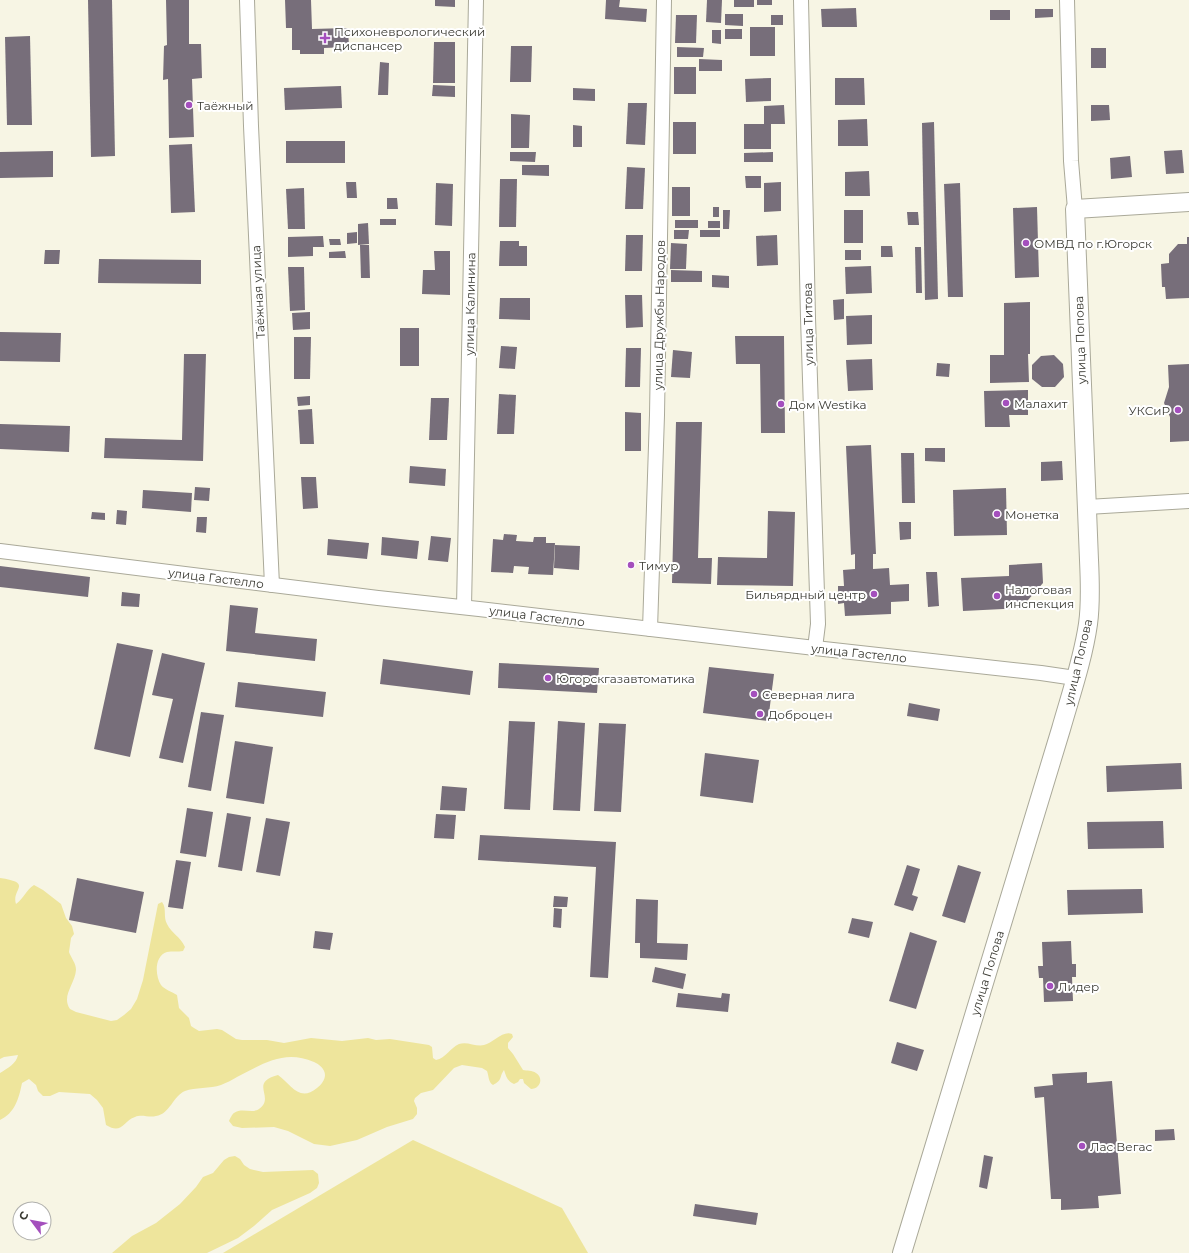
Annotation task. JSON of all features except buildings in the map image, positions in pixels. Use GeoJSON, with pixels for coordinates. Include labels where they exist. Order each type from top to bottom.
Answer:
{"type":"FeatureCollection","features":[{"type":"Feature","properties":{"kind":"main road"},"geometry":{"type":"LineString","coordinates":[[1075,209],[1189,202]]}},
{"type":"Feature","properties":{"kind":"main road","name":"улица Попова"},"geometry":{"type":"LineString","coordinates":[[902,1253],[1025,849],[1075,678],[1088,625],[1090,606],[1087,507],[1075,209]]}},
{"type":"Feature","properties":{"kind":"street","name":"Таёжная улица"},"geometry":{"type":"LineString","coordinates":[[246,0],[272,585]]}},
{"type":"Feature","properties":{"kind":"street","name":"улица Калинина"},"geometry":{"type":"LineString","coordinates":[[464,607],[476,0]]}},
{"type":"Feature","properties":{"kind":"street","name":"улица Дружбы Народов"},"geometry":{"type":"LineString","coordinates":[[650,629],[657,415],[664,0]]}},
{"type":"Feature","properties":{"kind":"street","name":"улица Титова"},"geometry":{"type":"LineString","coordinates":[[801,0],[808,341],[818,624],[815,648]]}},
{"type":"Feature","properties":{"kind":"street","name":"улица Попова"},"geometry":{"type":"LineString","coordinates":[[1067,0],[1071,162],[1075,209]]}},
{"type":"Feature","properties":{"kind":"street"},"geometry":{"type":"LineString","coordinates":[[1087,507],[1189,501]]}},
{"type":"Feature","properties":{"kind":"street","name":"улица Гастелло"},"geometry":{"type":"LineString","coordinates":[[0,551],[378,598],[1034,672],[1075,678]]}},
{"type":"Feature","properties":{"kind":"shaded area"},"geometry":{"type":"Polygon","coordinates":[[[0,878],[19,884],[15,899],[16,904],[34,885],[61,904],[66,918],[72,926],[74,934],[71,938],[69,952],[76,970],[67,999],[70,1009],[76,1012],[111,1021],[117,1020],[131,1009],[137,999],[143,980],[158,904],[162,902],[167,924],[185,947],[183,951],[167,952],[163,954],[157,967],[159,981],[163,987],[177,995],[179,1008],[189,1018],[191,1026],[199,1031],[217,1029],[222,1030],[236,1039],[267,1040],[284,1043],[311,1038],[342,1041],[368,1038],[376,1040],[390,1039],[429,1045],[432,1047],[433,1058],[436,1060],[443,1057],[459,1044],[465,1043],[484,1045],[502,1035],[509,1033],[512,1034],[513,1037],[508,1043],[508,1048],[523,1070],[533,1071],[538,1075],[540,1078],[540,1083],[534,1089],[531,1089],[524,1083],[523,1079],[520,1079],[514,1084],[508,1080],[504,1070],[500,1080],[493,1085],[489,1081],[487,1071],[482,1068],[462,1065],[454,1068],[433,1090],[421,1093],[415,1098],[414,1101],[417,1108],[417,1114],[413,1119],[387,1127],[357,1140],[330,1146],[314,1144],[288,1131],[274,1127],[242,1128],[233,1126],[229,1121],[233,1114],[237,1111],[253,1111],[259,1109],[265,1100],[263,1086],[269,1078],[278,1075],[300,1093],[305,1094],[317,1088],[324,1081],[324,1071],[318,1064],[303,1058],[293,1057],[265,1063],[221,1085],[185,1091],[177,1097],[168,1109],[161,1115],[138,1116],[116,1129],[106,1125],[103,1108],[90,1094],[59,1092],[50,1096],[43,1096],[38,1091],[36,1085],[29,1079],[22,1083],[18,1099],[13,1109],[0,1120],[0,1073],[14,1063],[18,1055],[0,1059],[0,878]]]}},
{"type":"Feature","properties":{"kind":"shaded area"},"geometry":{"type":"Polygon","coordinates":[[[413,1140],[562,1208],[588,1253],[223,1253],[413,1140]]]}},
{"type":"Feature","properties":{"kind":"shaded area"},"geometry":{"type":"Polygon","coordinates":[[[235,1156],[250,1169],[263,1172],[313,1170],[318,1174],[319,1183],[317,1188],[310,1193],[272,1210],[238,1238],[207,1253],[112,1253],[132,1236],[156,1223],[180,1204],[203,1177],[213,1173],[224,1160],[235,1156]]]}},
{"type":"Feature","properties":{"kind":"place","name":"Психоневрологический диспансер"},"geometry":{"type":"Point","coordinates":[325,38]}},
{"type":"Feature","properties":{"kind":"place","name":"Таёжный"},"geometry":{"type":"Point","coordinates":[189,105]}},
{"type":"Feature","properties":{"kind":"place","name":"ОМВД по г.Югорск"},"geometry":{"type":"Point","coordinates":[1026,243]}},
{"type":"Feature","properties":{"kind":"place","name":"Малахит"},"geometry":{"type":"Point","coordinates":[1006,403]}},
{"type":"Feature","properties":{"kind":"place","name":"Дом Westika"},"geometry":{"type":"Point","coordinates":[781,404]}},
{"type":"Feature","properties":{"kind":"place","name":"УКСиР"},"geometry":{"type":"Point","coordinates":[1178,410]}},
{"type":"Feature","properties":{"kind":"place","name":"Монетка"},"geometry":{"type":"Point","coordinates":[997,514]}},
{"type":"Feature","properties":{"kind":"place","name":"Тимур"},"geometry":{"type":"Point","coordinates":[631,565]}},
{"type":"Feature","properties":{"kind":"place","name":"Бильярдный центр"},"geometry":{"type":"Point","coordinates":[874,594]}},
{"type":"Feature","properties":{"kind":"place","name":"Налоговая инспекция"},"geometry":{"type":"Point","coordinates":[997,596]}},
{"type":"Feature","properties":{"kind":"place","name":"Югорскгазавтоматика"},"geometry":{"type":"Point","coordinates":[548,678]}},
{"type":"Feature","properties":{"kind":"place","name":"Северная лига"},"geometry":{"type":"Point","coordinates":[754,694]}},
{"type":"Feature","properties":{"kind":"place","name":"Доброцен"},"geometry":{"type":"Point","coordinates":[760,714]}},
{"type":"Feature","properties":{"kind":"place","name":"Лидер"},"geometry":{"type":"Point","coordinates":[1050,986]}},
{"type":"Feature","properties":{"kind":"place","name":"Лас Вегас"},"geometry":{"type":"Point","coordinates":[1082,1146]}}]}
